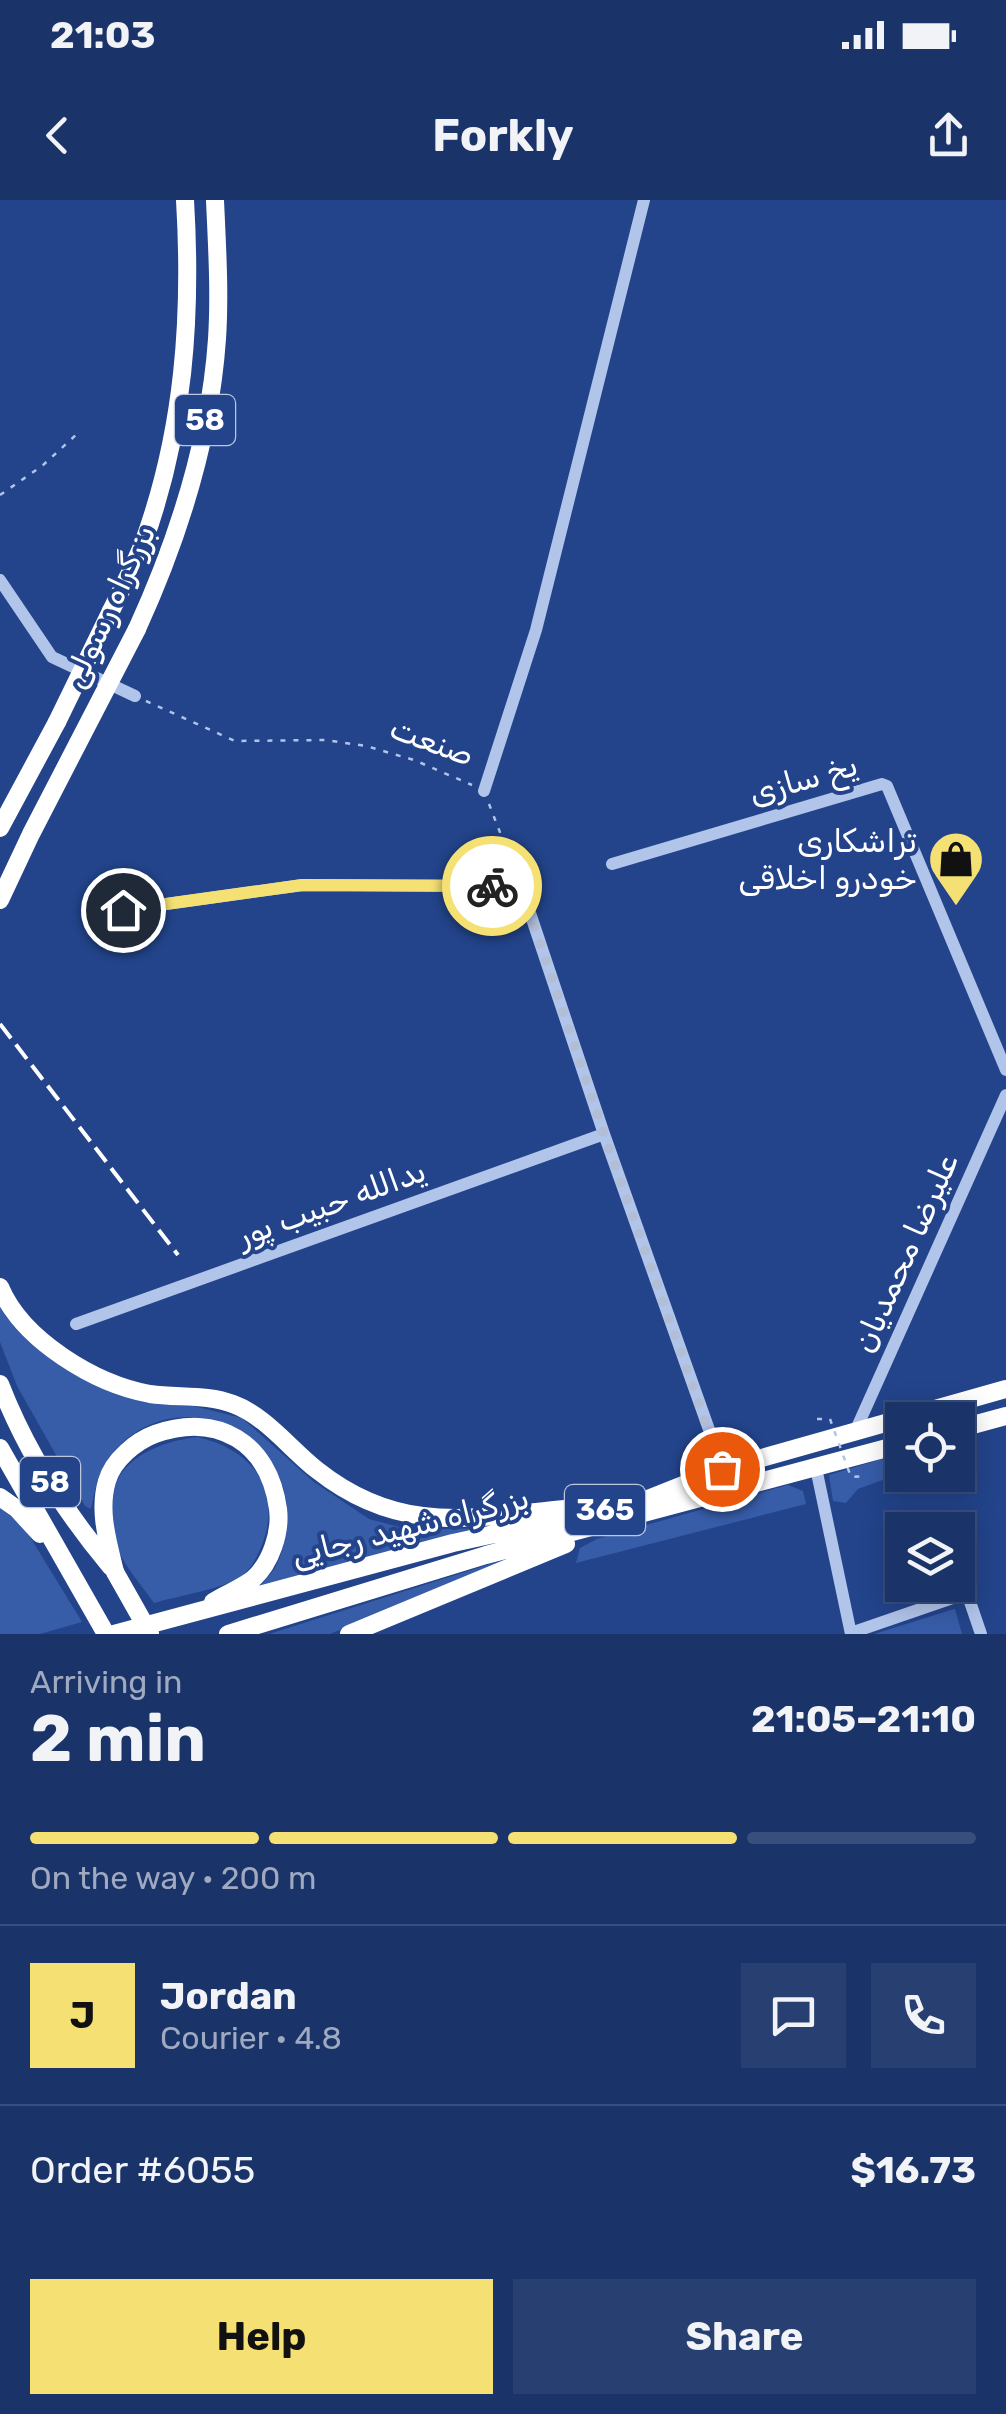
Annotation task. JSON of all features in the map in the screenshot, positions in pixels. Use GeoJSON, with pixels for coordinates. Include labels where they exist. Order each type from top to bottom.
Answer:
{"type":"FeatureCollection","features":[{"type":"Feature","properties":{"kind":"highway","name":"بزرگراه رسولی"},"geometry":{"type":"LineString","coordinates":[[0,828],[112,611],[142,546],[162,489],[178,416],[187,343],[190,278],[185,200]]}},
{"type":"Feature","properties":{"kind":"highway","name":"بزرگراه رسولی"},"geometry":{"type":"LineString","coordinates":[[0,900],[170,557],[194,476],[212,384],[217,338],[215,200]]}},
{"type":"Feature","properties":{"kind":"highway"},"geometry":{"type":"LineString","coordinates":[[0,1287],[26,1325],[54,1352],[79,1367],[150,1394],[200,1397],[232,1404],[251,1413],[319,1471],[376,1505],[454,1520],[636,1509]]}},
{"type":"Feature","properties":{"kind":"highway","name":"58"},"geometry":{"type":"LineString","coordinates":[[0,1384],[16,1426],[78,1528],[114,1572],[150,1634]]}},
{"type":"Feature","properties":{"kind":"highway","name":"بزرگراه شهید رجایی"},"geometry":{"type":"LineString","coordinates":[[228,1634],[636,1509],[722,1469],[1006,1389]]}},
{"type":"Feature","properties":{"kind":"highway"},"geometry":{"type":"LineString","coordinates":[[975,1424],[1006,1416]]}},
{"type":"Feature","properties":{"kind":"highway"},"geometry":{"type":"LineString","coordinates":[[114,1572],[102,1513],[107,1478],[122,1457],[146,1438],[191,1425],[237,1438],[258,1456],[268,1475],[280,1524],[271,1552],[253,1579],[198,1612]]}},
{"type":"Feature","properties":{"kind":"highway","name":"58"},"geometry":{"type":"LineString","coordinates":[[0,1448],[106,1634]]}},
{"type":"Feature","properties":{"kind":"highway","name":"بزرگراه شهید رجایی"},"geometry":{"type":"LineString","coordinates":[[114,1634],[453,1543],[636,1509],[885,1449]]}},
{"type":"Feature","properties":{"kind":"highway"},"geometry":{"type":"LineString","coordinates":[[0,1497],[62,1558]]}},
{"type":"Feature","properties":{"kind":"highway"},"geometry":{"type":"LineString","coordinates":[[349,1634],[636,1509]]}},
{"type":"Feature","properties":{"kind":"street"},"geometry":{"type":"LineString","coordinates":[[484,791],[536,630],[644,200]]}},
{"type":"Feature","properties":{"kind":"street"},"geometry":{"type":"LineString","coordinates":[[0,580],[52,657],[135,696]]}},
{"type":"Feature","properties":{"kind":"street","name":"یخ سازی"},"geometry":{"type":"LineString","coordinates":[[612,864],[888,786],[1006,1070]]}},
{"type":"Feature","properties":{"kind":"street"},"geometry":{"type":"LineString","coordinates":[[87,914],[302,885],[521,886],[722,1469]]}},
{"type":"Feature","properties":{"kind":"street","name":"علیرضا محمدیان"},"geometry":{"type":"LineString","coordinates":[[854,1434],[1006,1095]]}},
{"type":"Feature","properties":{"kind":"street","name":"یدالله حبیب پور"},"geometry":{"type":"LineString","coordinates":[[76,1324],[604,1134]]}},
{"type":"Feature","properties":{"kind":"street"},"geometry":{"type":"LineString","coordinates":[[816,1468],[851,1633],[967,1592],[980,1634]]}},
{"type":"Feature","properties":{"kind":"path"},"geometry":{"type":"LineString","coordinates":[[0,495],[42,466],[77,434]]}},
{"type":"Feature","properties":{"kind":"path","name":"صنعت"},"geometry":{"type":"LineString","coordinates":[[135,696],[235,741],[325,740],[366,746],[414,760],[484,791],[521,886]]}},
{"type":"Feature","properties":{"kind":"path"},"geometry":{"type":"LineString","coordinates":[[816,1419],[830,1419],[851,1477],[867,1476]]}},
{"type":"Feature","properties":{"kind":"shaded area"},"geometry":{"type":"Polygon","coordinates":[[[0,1306],[6,1317],[34,1342],[169,1400],[242,1418],[314,1482],[369,1519],[411,1530],[486,1528],[254,1592],[277,1565],[287,1526],[284,1490],[270,1460],[248,1437],[220,1422],[189,1417],[158,1422],[129,1437],[104,1465],[91,1509],[85,1506],[17,1386],[0,1342],[0,1306]]]}},
{"type":"Feature","properties":{"kind":"shaded area"},"geometry":{"type":"Polygon","coordinates":[[[197,1437],[231,1450],[255,1471],[268,1500],[265,1536],[250,1568],[234,1581],[154,1603],[115,1543],[112,1501],[116,1484],[124,1471],[148,1451],[197,1437]]]}},
{"type":"Feature","properties":{"kind":"shaded area"},"geometry":{"type":"Polygon","coordinates":[[[885,1458],[885,1479],[858,1489],[846,1503],[833,1501],[829,1475],[885,1458]]]}},
{"type":"Feature","properties":{"kind":"shaded area"},"geometry":{"type":"Polygon","coordinates":[[[788,1485],[803,1491],[806,1504],[576,1563],[580,1548],[597,1539],[788,1485]]]}},
{"type":"Feature","properties":{"kind":"shaded area"},"geometry":{"type":"Polygon","coordinates":[[[0,1507],[24,1527],[82,1622],[40,1634],[0,1634],[0,1507]]]}},
{"type":"Feature","properties":{"kind":"shaded area"},"geometry":{"type":"Polygon","coordinates":[[[528,1552],[330,1634],[269,1634],[528,1552]]]}},
{"type":"Feature","properties":{"kind":"shaded area"},"geometry":{"type":"Polygon","coordinates":[[[954,1609],[962,1634],[874,1634],[954,1609]]]}},
{"type":"Feature","properties":{"kind":"railway"},"geometry":{"type":"LineString","coordinates":[[0,1024],[178,1255]]}},
{"type":"Feature","properties":{"kind":"way so far"},"geometry":{"type":"LineString","coordinates":[[492,886],[521,886],[722,1469]]}},
{"type":"Feature","properties":{"kind":"place","name":"تراشکاری خودرو اخلاقی"},"geometry":{"type":"Point","coordinates":[956,908]}},
{"type":"Feature","properties":{"kind":"route"},"geometry":{"type":"LineString","coordinates":[[123,910],[302,885],[492,886]]}}]}
